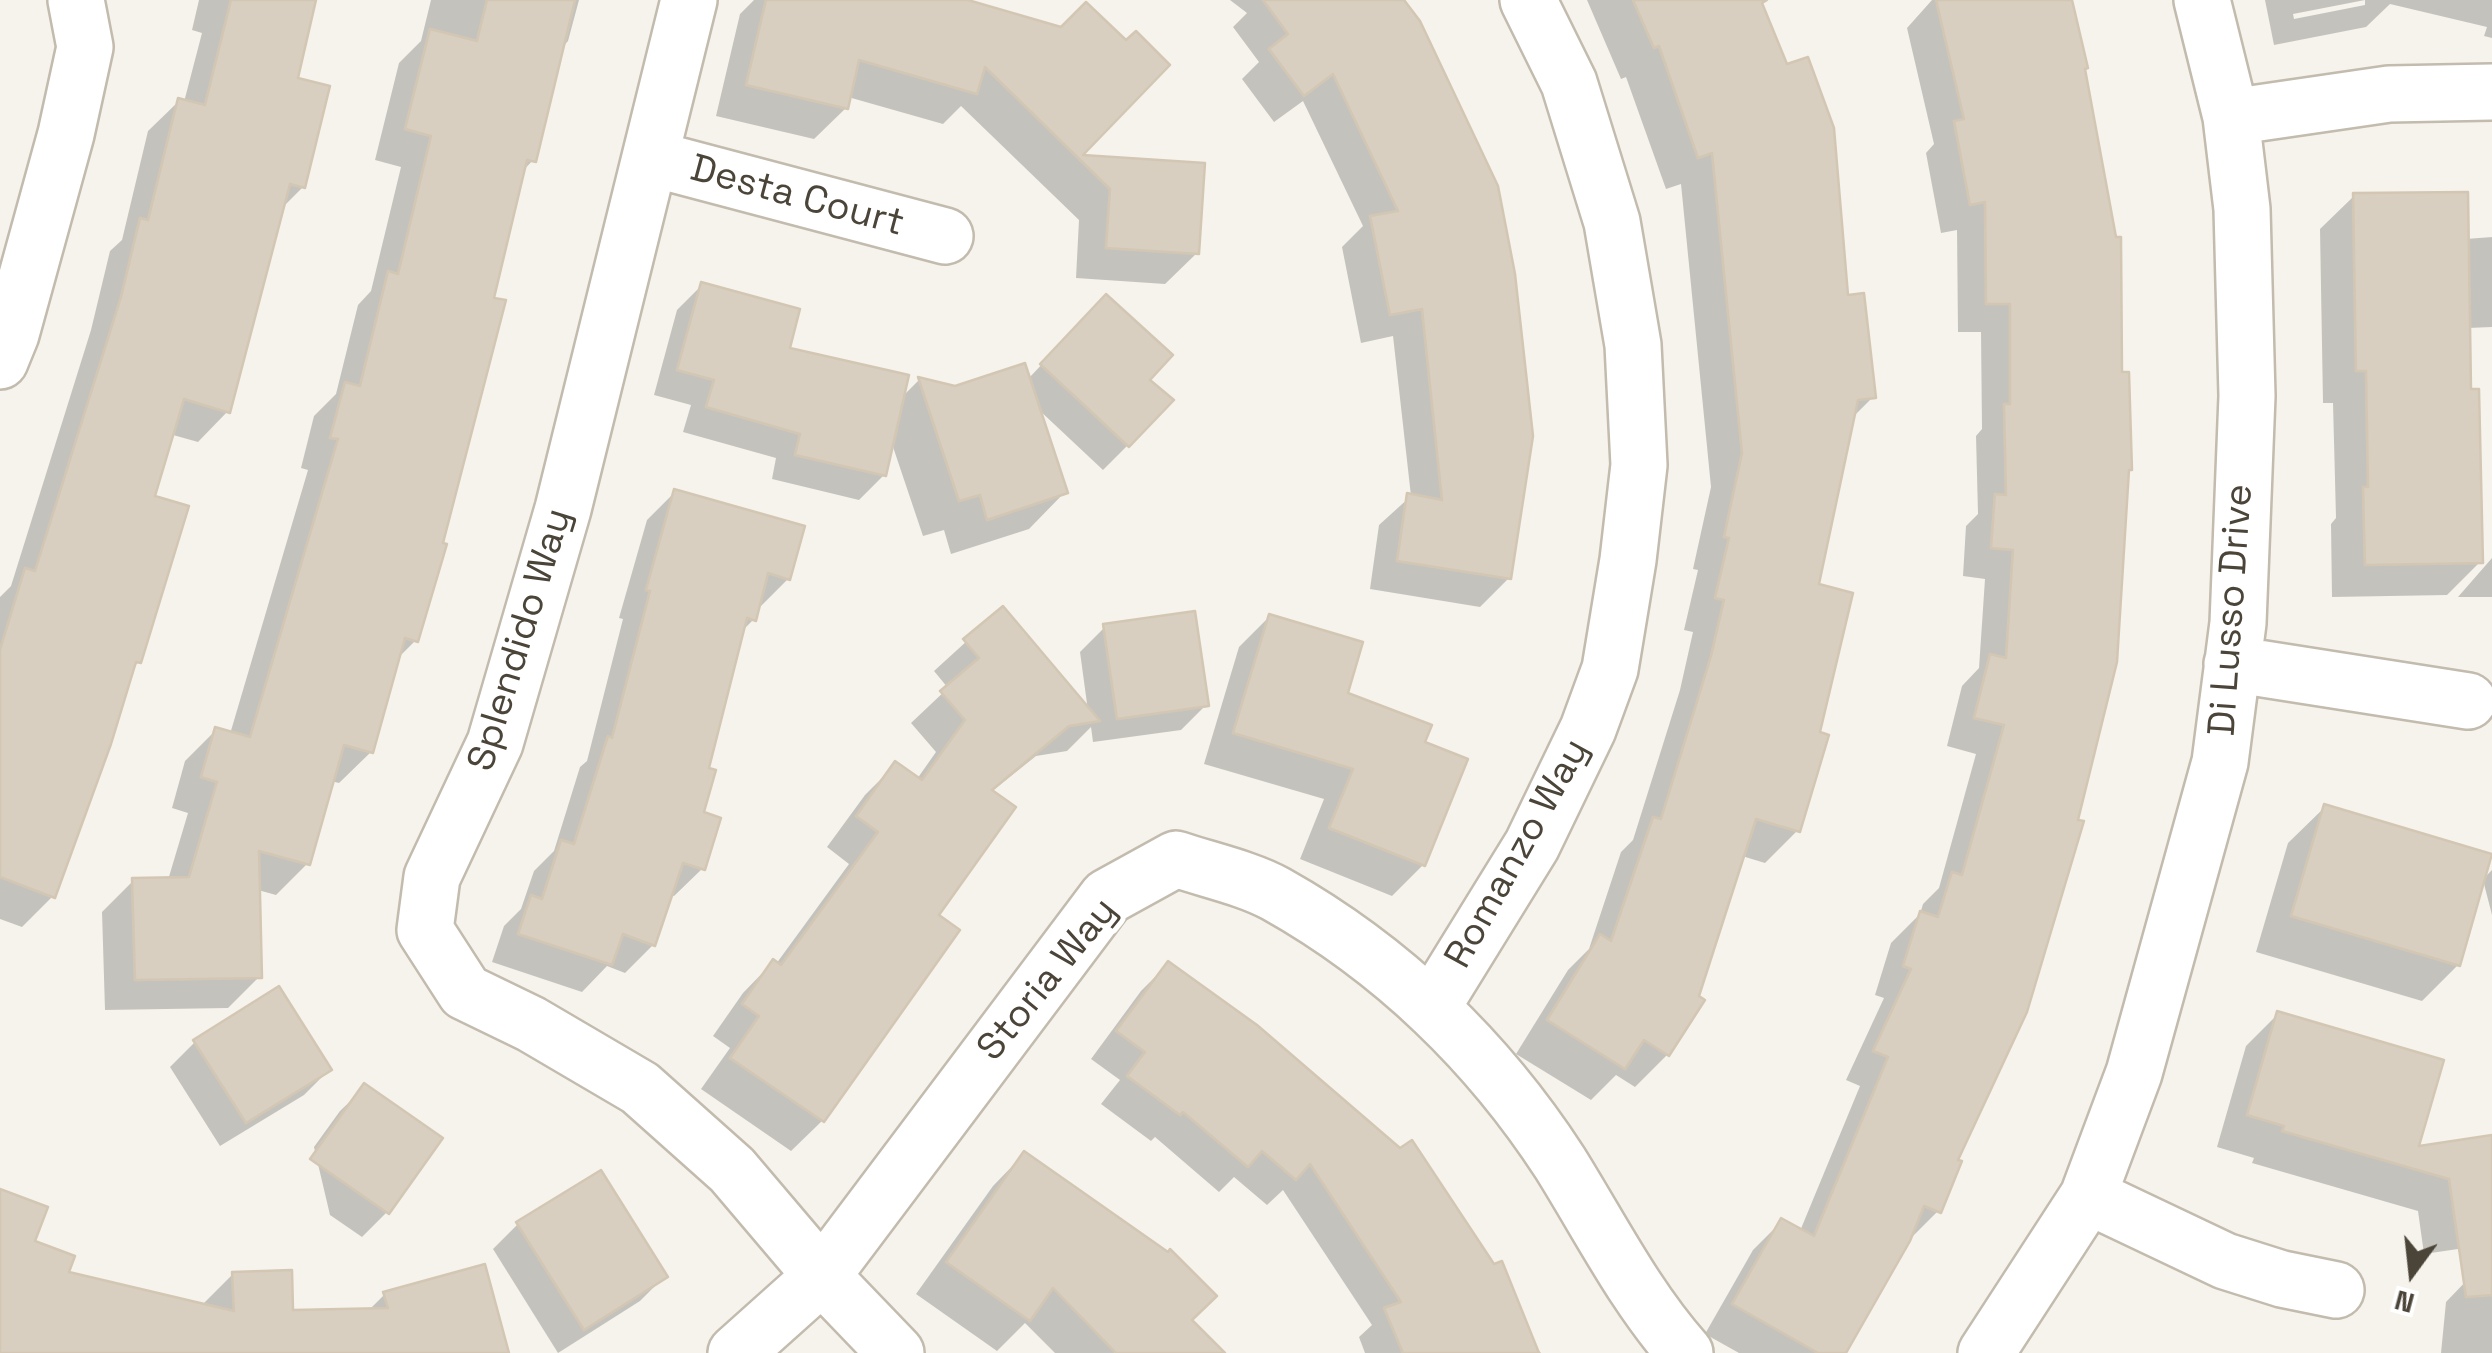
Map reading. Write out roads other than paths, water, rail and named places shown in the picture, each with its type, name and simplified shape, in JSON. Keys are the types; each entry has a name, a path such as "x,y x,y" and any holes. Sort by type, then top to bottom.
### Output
{"street":[{"path":"0,361 11,334 66,134 85,47 76,0"},
{"name":"Splendido Way","path":"689,0 563,509 495,743 432,877 426,930 465,992 531,1024 640,1088 732,1170 822,1276 896,1353"},
{"name":"Romanzo Way","path":"1432,1008 1532,845 1588,730 1610,668 1628,560 1638,464 1632,345 1612,222 1568,83 1528,0"},
{"name":"Di Lusso Drive","path":"1986,1353 2088,1196 2134,1073 2220,762 2238,622 2247,396 2242,209 2231,116 2202,0"},
{"path":"2231,116 2390,94 2492,92"},
{"name":"Desta Court","path":"650,158 944,236"},
{"path":"2232,664 2468,701"},
{"name":"Storia Way","path":"736,1353 822,1276 1107,896 1176,859 1274,893 1381,964 1432,1008 1484,1061 1524,1111 1603,1236 1686,1353"},
{"path":"2088,1196 2224,1261 2336,1290"}]}
